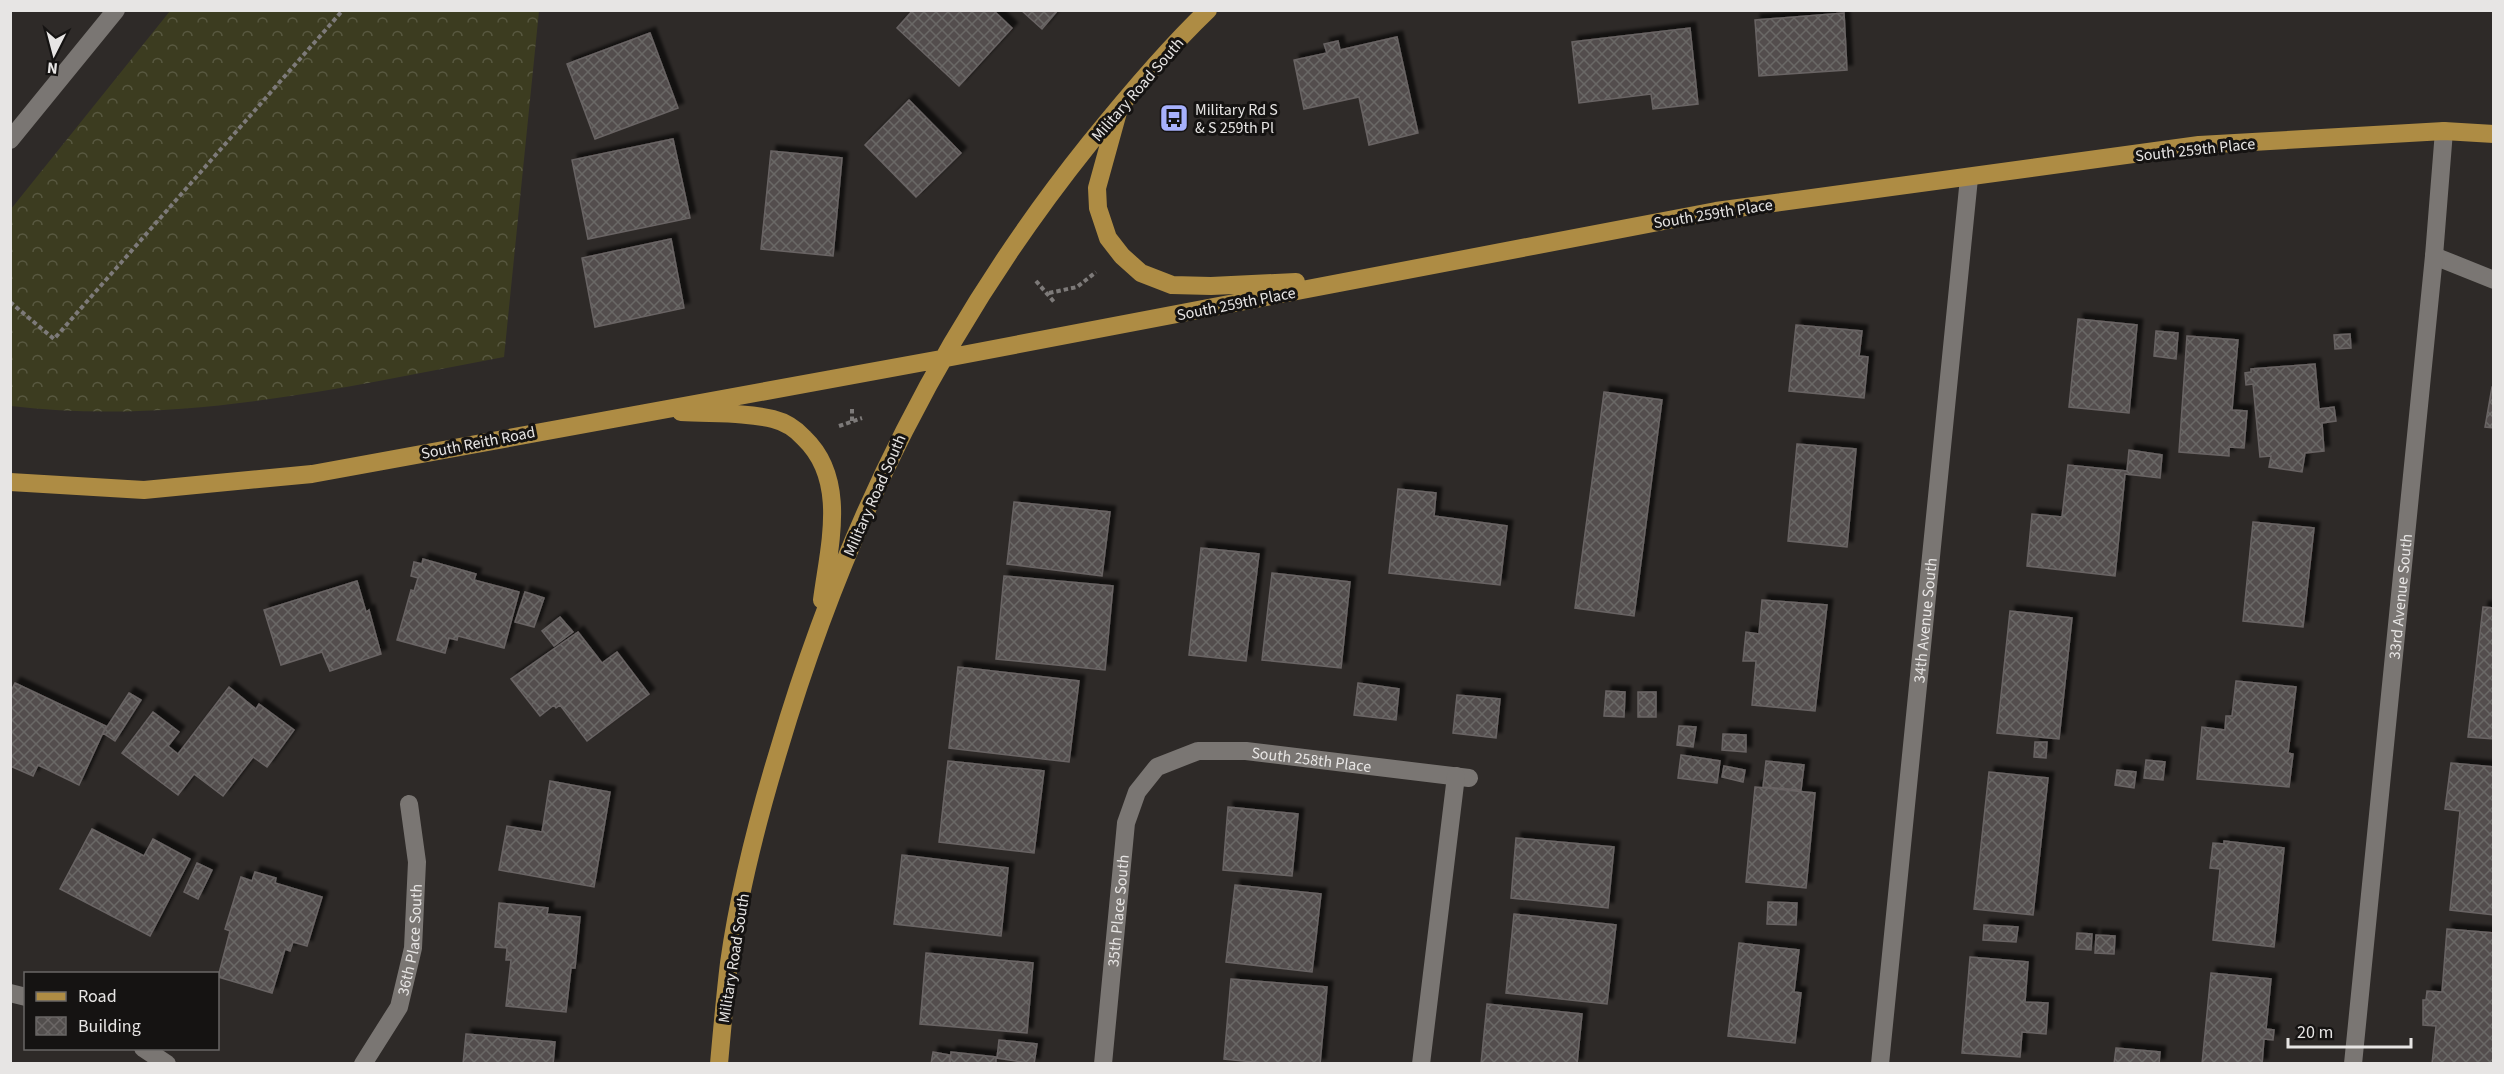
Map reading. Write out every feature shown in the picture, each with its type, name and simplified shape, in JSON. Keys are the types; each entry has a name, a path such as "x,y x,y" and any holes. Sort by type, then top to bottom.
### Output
{"main road":[{"name":"Military Road South","path":"719,1064 729,961 766,791 819,626 856,532 898,441 941,359 996,271 1056,186 1120,105 1208,10"},
{"path":"1120,105 1097,188 1098,208 1108,237 1122,256 1141,273 1172,285 1211,286 1364,278"},
{"name":"South 259th Place","path":"941,359 1716,211 2199,145 2444,131 2493,134"},
{"name":"South Reith Road","path":"10,483 144,490 312,474 941,359"},
{"path":"650,411 754,416 775,420 796,429 817,451 826,467 831,487 832,527 819,626"}],"street":[{"path":"10,140 116,10"},
{"name":"33rd Avenue South","path":"2353,1064 2434,256 2444,131"},
{"name":"34th Avenue South","path":"1880,1064 1969,178"},
{"path":"2434,256 2493,280"},
{"name":"South 258th Place","path":"1157,767 1198,751 1246,752 1462,777 1421,1064"},
{"name":"35th Place South","path":"1103,1064 1126,823 1137,792 1157,767"},
{"name":"36th Place South","path":"363,1064 399,1007 413,948 417,861 409,804"},
{"path":"146,1050 167,1064"}],"path":[{"path":"10,302 54,339 343,10"},
{"path":"1049,293 1077,287 1104,266"},
{"path":"1036,281 1049,293 1055,303"},
{"path":"852,409 852,422"},
{"path":"839,426 862,418"}],"green space":[{"path":"170,11 539,11 504,357 381,381 259,401 135,411 73,411 11,406 11,209"}],"building":[{"path":"913,10 993,10 1012,28 959,86 897,28"},
{"path":"1021,10 1058,10 1042,29"},
{"path":"1844,13 1847,70 1759,76 1755,20"},
{"path":"1690,28 1698,104 1653,109 1651,94 1579,103 1572,42"},
{"path":"650,33 678,108 595,139 567,64"},
{"path":"1397,37 1418,133 1369,145 1359,97 1304,109 1294,60 1327,53 1324,44 1338,41 1340,50"},
{"path":"909,100 961,153 916,197 865,145"},
{"path":"673,139 690,218 588,239 572,160"},
{"path":"771,151 842,158 833,256 761,249"},
{"path":"671,239 684,308 595,327 582,258"},
{"path":"2078,319 2137,325 2129,413 2069,407"},
{"path":"1796,325 1862,331 1859,356 1868,357 1864,398 1789,391"},
{"path":"2156,331 2178,333 2176,359 2154,356"},
{"path":"2350,334 2351,348 2335,349 2334,335"},
{"path":"2187,336 2238,340 2232,410 2247,411 2244,448 2229,447 2229,456 2179,452"},
{"path":"2315,364 2319,409 2334,407 2336,421 2322,423 2324,451 2305,453 2302,472 2269,467 2271,456 2260,457 2253,384 2246,385 2245,373 2251,372 2251,369"},
{"path":"2492,387 2494,387 2494,428 2485,427"},
{"path":"1604,392 1662,400 1634,616 1575,608"},
{"path":"1797,444 1856,449 1847,547 1788,541"},
{"path":"2129,450 2162,455 2160,478 2125,474 2115,576 2027,566 2032,514 2062,517 2068,465 2127,471"},
{"path":"1398,489 1436,493 1434,516 1507,526 1500,585 1389,573"},
{"path":"1014,502 1110,512 1102,576 1007,564"},
{"path":"2253,522 2314,528 2303,627 2243,621"},
{"path":"1201,548 1259,554 1246,661 1189,655"},
{"path":"423,559 476,574 474,580 519,592 504,648 458,636 457,640 449,638 445,653 397,640 411,590 414,591 418,578 411,576 414,562 422,564"},
{"path":"1272,573 1350,582 1341,668 1262,660"},
{"path":"1004,576 1113,586 1105,670 996,659"},
{"path":"357,581 366,612 369,610 381,654 330,671 322,652 281,665 264,610"},
{"path":"525,592 544,598 534,627 515,622"},
{"path":"1762,600 1827,605 1815,711 1752,705 1756,661 1743,661 1746,632 1759,634"},
{"path":"2483,607 2494,608 2494,739 2468,737"},
{"path":"2010,611 2072,618 2059,739 1997,733"},
{"path":"560,617 573,632 554,646 542,631"},
{"path":"578,632 602,663 617,652 649,694 587,741 560,705 556,708 554,705 540,716 511,679"},
{"path":"958,667 1079,681 1069,762 949,748"},
{"path":"2236,681 2296,687 2288,753 2293,754 2289,787 2197,779 2202,727 2225,730 2226,716 2232,716"},
{"path":"15,683 106,726 79,785 38,765 33,776 10,766 10,693"},
{"path":"1358,683 1399,689 1396,720 1354,715"},
{"path":"229,687 256,709 259,704 294,730 267,767 253,757 223,796 194,774 178,795 122,753 153,712 179,732 168,746 178,754"},
{"path":"1606,691 1625,692 1624,717 1604,716"},
{"path":"1638,692 1656,692 1656,717 1638,717"},
{"path":"129,693 141,700 115,741 103,733"},
{"path":"1457,695 1500,699 1496,738 1453,733"},
{"path":"1679,726 1696,727 1693,747 1677,745"},
{"path":"1723,734 1746,735 1746,752 1722,750"},
{"path":"2035,742 2047,742 2046,758 2034,757"},
{"path":"1681,755 1720,761 1717,783 1678,778"},
{"path":"2146,760 2165,762 2163,780 2144,778"},
{"path":"948,761 1044,771 1034,853 939,842"},
{"path":"1766,761 1804,765 1801,790 1763,787"},
{"path":"2451,763 2494,767 2494,915 2450,910 2460,811 2445,809"},
{"path":"1724,766 1745,770 1743,782 1722,777"},
{"path":"2117,770 2136,772 2134,788 2115,785"},
{"path":"1989,772 2048,778 2033,915 1974,909"},
{"path":"550,781 610,792 594,887 499,870 507,826 542,832"},
{"path":"1755,787 1815,793 1806,888 1746,882"},
{"path":"1228,807 1298,814 1292,876 1223,870"},
{"path":"92,829 144,856 153,839 190,859 150,936 60,889"},
{"path":"1516,838 1614,847 1608,908 1511,898"},
{"path":"2224,841 2284,848 2274,947 2213,940 2220,869 2210,868 2213,843 2224,844"},
{"path":"902,855 1008,868 1001,936 894,924"},
{"path":"197,863 212,870 198,899 184,892"},
{"path":"255,872 276,878 275,883 322,897 307,946 293,942 290,951 285,949 272,993 219,977 230,931 225,929 241,877 252,881"},
{"path":"1235,885 1321,894 1312,972 1226,962"},
{"path":"1768,902 1797,903 1796,925 1767,924"},
{"path":"499,903 548,908 547,914 580,917 575,968 571,968 566,1012 506,1006 511,960 506,960 507,948 495,947"},
{"path":"1514,914 1616,925 1607,1004 1506,993"},
{"path":"1984,925 2018,927 2016,942 1983,940"},
{"path":"2447,929 2494,933 2494,1064 2432,1064 2436,1026 2423,1025 2423,1000 2426,1000 2427,991 2442,992"},
{"path":"2077,933 2092,934 2091,950 2076,949"},
{"path":"2096,935 2115,936 2114,954 2095,953"},
{"path":"1739,943 1799,950 1794,992 1801,993 1795,1043 1728,1036"},
{"path":"926,953 1033,963 1027,1033 920,1024"},
{"path":"1970,957 2028,962 2025,1002 2048,1003 2046,1034 2022,1032 2020,1057 1962,1053"},
{"path":"2211,973 2271,979 2266,1029 2274,1030 2273,1040 2264,1039 2262,1064 2202,1064"},
{"path":"1231,979 1327,987 1320,1064 1273,1064 1224,1059"},
{"path":"1487,1004 1582,1014 1577,1064 1481,1064"},
{"path":"466,1034 555,1042 553,1064 463,1064"},
{"path":"999,1040 1037,1044 1034,1064 997,1058"},
{"path":"2116,1048 2160,1052 2159,1064 2114,1064"},
{"path":"933,1052 950,1055 949,1064 931,1064"},
{"path":"951,1052 996,1057 996,1064 950,1064"}],"place":[{"name":"Military Rd S & S 259th Pl","path":"1174,118"}]}
